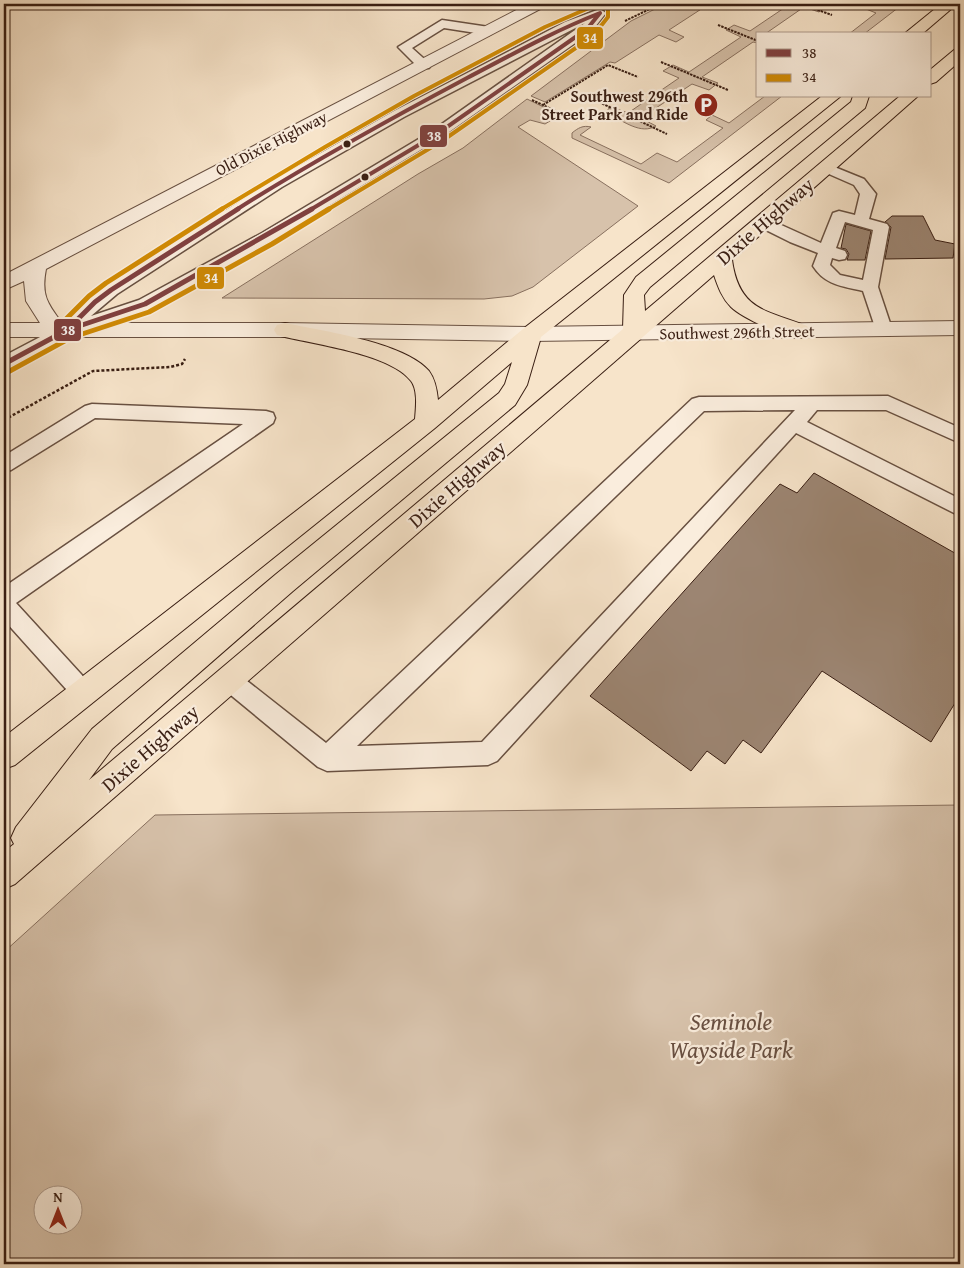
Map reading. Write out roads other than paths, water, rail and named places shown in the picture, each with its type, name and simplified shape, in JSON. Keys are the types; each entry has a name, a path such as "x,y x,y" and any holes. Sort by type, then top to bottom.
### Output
{"highway":[{"path":"914,32 948,5"},
{"path":"932,77 960,53"},
{"path":"4,755 427,422 532,334 830,98"},
{"path":"634,334 634,295 643,282 859,104 860,98"},
{"name":"Dixie Highway","path":"4,873 908,98"},
{"path":"722,258 723,276 733,298 753,313 799,331"},
{"path":"284,330 388,355 412,367 421,377 427,392 427,422"},
{"path":"4,869 102,740 284,583 507,399 516,385 532,334"}],"street":[{"name":"Old Dixie Highway","path":"4,283 539,4"},
{"path":"37,266 32,291 40,307 62,330"},
{"name":"Southwest 296th Street","path":"4,330 284,330 634,334 960,328"}],"lane":[{"path":"4,364 62,330 95,302 132,276 277,184 450,86 569,25 600,13 616,4"},
{"path":"62,330 145,304 284,226 437,134 492,97 587,29 600,13"},
{"path":"424,65 404,47 442,24 489,31"},
{"path":"827,168 858,182 868,194 861,221"},
{"path":"870,287 834,279 821,266 833,253 839,234 839,216 881,227 874,243 870,262 870,287 883,329"},
{"path":"762,222 833,253"},
{"path":"229,680 327,758 488,753 813,403"},
{"path":"327,758 699,404 888,403 960,436"},
{"path":"4,465 92,411 266,418 7,612 84,692"},
{"path":"794,424 960,508"}],"place":[{"name":"Southwest 296th Street Park and Ride","path":"706,105"}],"park label":[{"name":"Seminole Wayside Park","path":"731,1036"}]}
